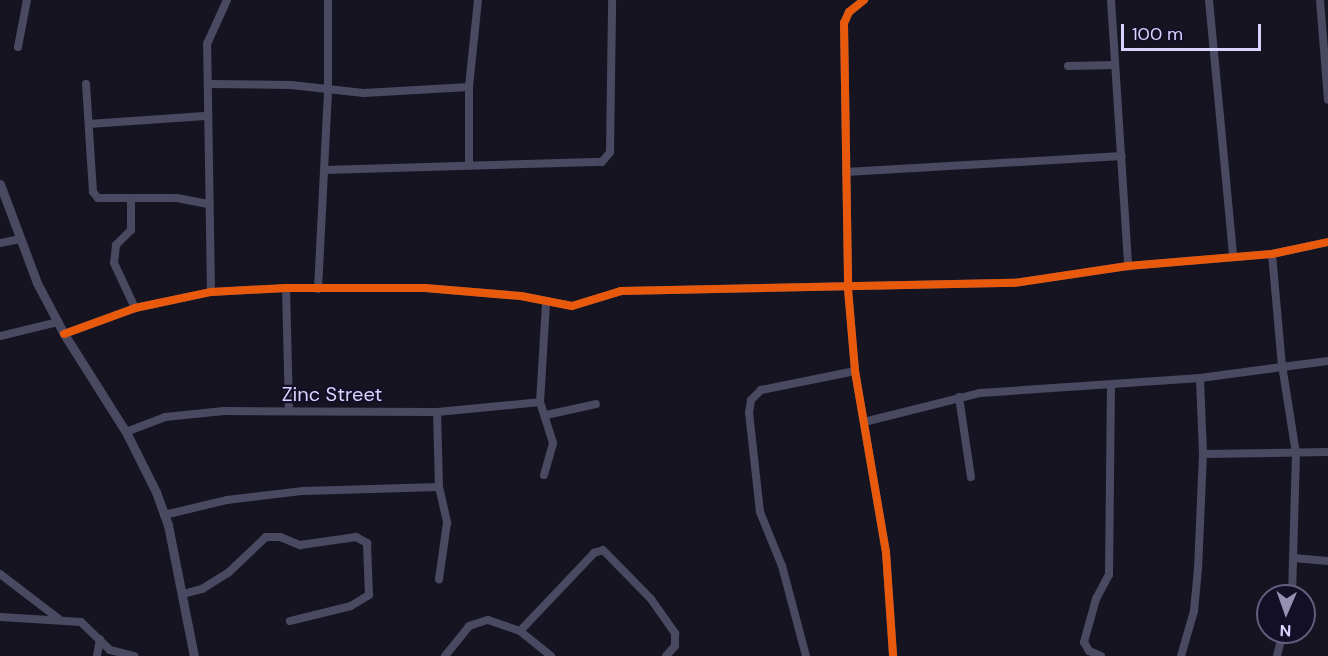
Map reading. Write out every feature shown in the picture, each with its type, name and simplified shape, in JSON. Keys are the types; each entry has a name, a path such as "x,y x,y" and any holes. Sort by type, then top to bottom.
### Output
{"street":[{"path":"18,47 27,0"},
{"path":"211,292 205,116 209,84 207,44 227,0"},
{"path":"318,289 328,92 328,0"},
{"path":"469,165 469,87 478,0"},
{"path":"325,170 602,162 608,156 612,0"},
{"path":"864,0 849,12 844,22 848,289 855,371 886,552 893,656"},
{"path":"1111,0 1128,266"},
{"path":"1209,0 1233,254"},
{"path":"1320,0 1325,30 1328,100"},
{"path":"1068,66 1115,65"},
{"path":"86,84 93,192 104,200 177,198 209,204"},
{"path":"209,84 291,85 328,92 392,92 469,87"},
{"path":"88,124 205,116"},
{"path":"846,172 1122,156"},
{"path":"0,184 37,283 64,334 126,432 164,515 183,594 194,656"},
{"path":"131,201 131,230 116,245 114,263 135,308"},
{"path":"0,243 21,239"},
{"path":"64,334 135,308 211,292 286,288 425,288 521,296 546,303 572,306 633,290 737,286 848,289 1014,284 1128,266 1233,254 1272,254 1328,242"},
{"path":"1272,254 1282,365 1296,453 1293,584"},
{"path":"286,288 289,410"},
{"path":"544,475 553,443 540,402 546,303"},
{"path":"0,336 57,322"},
{"path":"864,422 959,397 1200,378 1282,365 1328,361"},
{"path":"806,656 782,566 760,512 749,413 751,400 761,390 855,371"},
{"path":"1181,656 1190,630 1197,588 1203,454 1200,378"},
{"path":"1101,656 1089,651 1084,642 1096,599 1109,575 1111,386"},
{"path":"959,397 971,477"},
{"name":"Zinc Street","path":"126,432 165,417 289,410 437,412 540,402"},
{"path":"546,415 596,405"},
{"path":"437,412 439,487 447,523 439,579"},
{"path":"1203,454 1328,452"},
{"path":"164,515 227,500 303,491 439,487"},
{"path":"183,594 202,589 228,573 266,537 280,537 300,545 356,537 367,543 369,595 351,606 290,621"},
{"path":"520,631 594,553 603,550 651,599 675,633 675,646 666,656"},
{"path":"1294,558 1328,561"},
{"path":"0,574 60,620"},
{"path":"0,616 81,622 110,650 134,656"},
{"path":"445,656 461,634 476,622 488,620 520,631 551,656"},
{"path":"97,656 100,639"}],"cycle path":[{"path":"864,0 849,12 844,23 848,289 855,371 886,552 893,656"},
{"path":"64,334 135,308 211,292 286,288 425,288 521,296 572,306 621,291 1014,283 1128,266 1272,254 1328,242"}]}
